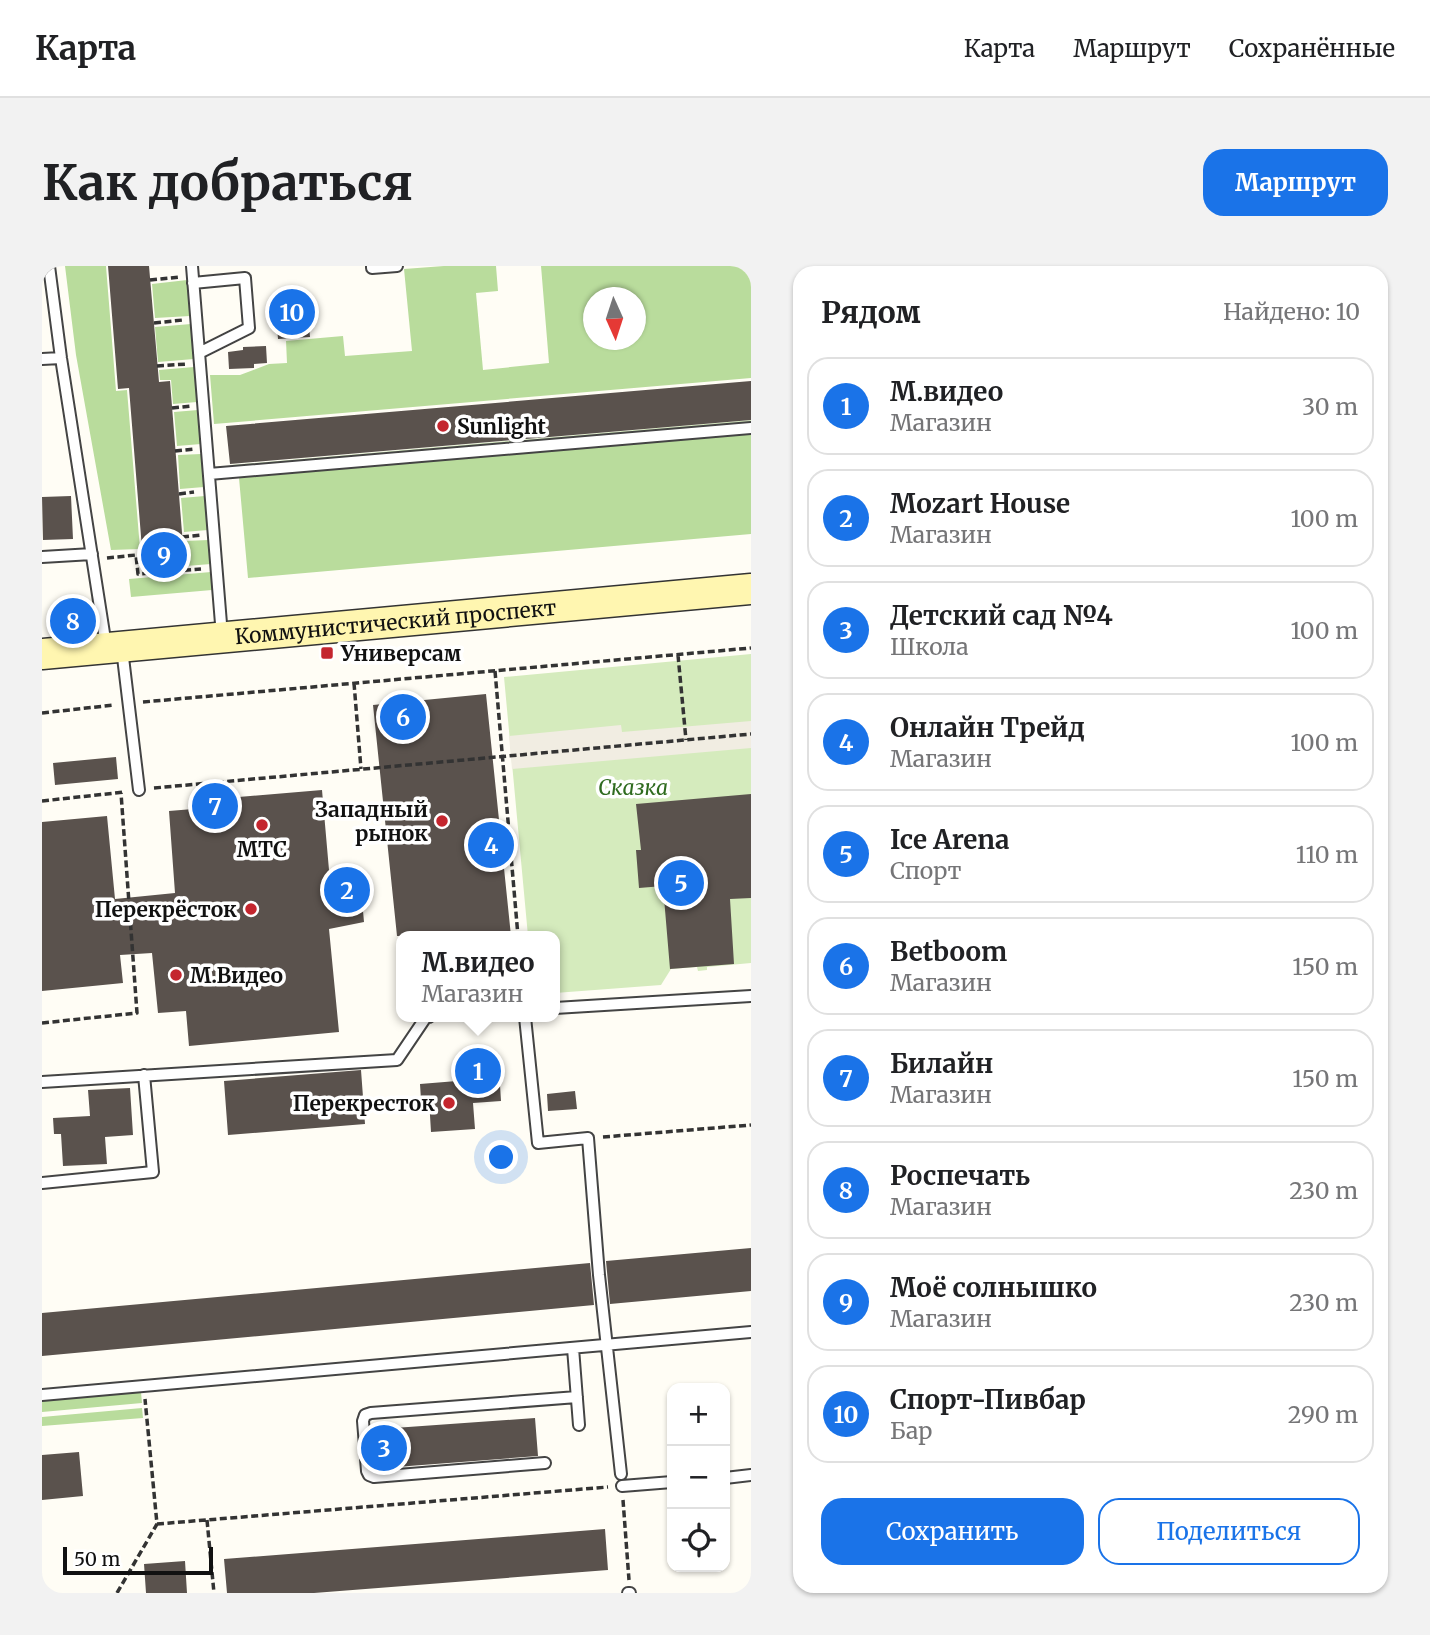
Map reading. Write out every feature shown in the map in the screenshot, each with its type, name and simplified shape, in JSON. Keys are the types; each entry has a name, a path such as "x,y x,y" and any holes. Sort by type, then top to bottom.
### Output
{"main road":[{"name":"Коммунистический проспект","path":"42,654 751,589"}],"lane":[{"path":"49,266 93,556 128,703 139,790"},
{"path":"372,266 397,266"},
{"path":"199,358 249,328 245,278 193,275 199,358 222,637"},
{"path":"42,359 61,358"},
{"path":"209,474 751,428"},
{"path":"42,557 93,556"},
{"path":"560,1009 751,996"},
{"path":"42,1082 397,1060 423,1022"},
{"path":"526,1022 538,1143 588,1138 599,1275 622,1480 667,1482"},
{"path":"42,1183 153,1172 145,1075"},
{"path":"42,1395 751,1332"},
{"path":"573,1348 579,1425"},
{"path":"545,1463 374,1477 367,1471 363,1421 365,1415 371,1413 577,1397"},
{"path":"730,1477 751,1475"}],"path":[{"path":"150,280 193,275"},
{"path":"154,323 196,319"},
{"path":"157,366 199,358"},
{"path":"93,556 136,555 138,575 217,568"},
{"path":"42,713 354,682 751,648"},
{"path":"678,654 686,740"},
{"path":"495,671 518,931"},
{"path":"354,682 361,769"},
{"path":"42,801 751,734"},
{"path":"42,1023 137,1013 121,793"},
{"path":"588,1138 751,1125"},
{"path":"117,1593 157,1524 144,1386"},
{"path":"157,1524 622,1480 629,1593"},
{"path":"207,1520 214,1593"}],"green space":[{"path":"65,266 106,266 116,391 127,390 140,549 111,550 76,355"},
{"path":"496,266 498,291 476,293 483,370 549,363 541,266 751,266 751,378 214,424 210,375 240,375 269,364 287,363 286,341 343,336 345,356 412,351 404,269"},
{"path":"187,280 190,316 155,318 152,284"},
{"path":"191,324 194,359 158,362 155,327"},
{"path":"194,367 197,402 173,404 171,380 160,380 159,370"},
{"path":"198,410 201,444 177,446 174,412"},
{"path":"751,420 751,426 230,470 230,465"},
{"path":"751,433 751,534 248,578 239,478"},
{"path":"201,454 204,487 180,489 178,455"},
{"path":"205,496 208,530 184,532 181,498"},
{"path":"209,540 211,564 186,566 184,541"},
{"path":"211,572 212,590 131,597 129,579"},
{"name":"Сказка","path":"751,654 751,963 707,967 707,970 698,971 697,967 671,969 661,985 560,993 560,931 528,931 504,677"},
{"path":"141,1392 142,1403 42,1412 42,1400"},
{"path":"142,1408 143,1418 42,1426 42,1417"}],"shaded area":[{"path":"751,721 751,748 512,769 509,736 621,725 622,732"}],"building":[{"path":"108,266 149,266 159,382 170,381 184,558 143,561 129,388 118,389"},
{"path":"307,301 310,337 278,339 275,304"},
{"path":"266,346 267,363 254,364 254,368 229,369 228,352 243,350 243,347"},
{"path":"751,381 751,420 230,464 226,426"},
{"path":"71,496 73,539 43,540 42,497"},
{"name":"Западный рынок","path":"486,694 510,931 396,931 373,705"},
{"path":"116,757 118,779 55,785 53,763"},
{"name":"Перекрёсток","path":"322,790 329,870 359,867 364,922 329,929 339,1032 189,1046 186,1011 158,1013 152,953 120,955 123,983 42,991 42,822 107,816 115,899 175,893 169,811 205,808 204,800"},
{"path":"751,794 751,898 730,899 734,964 670,969 663,886 639,888 636,850 641,850 636,804"},
{"path":"498,1053 501,1101 473,1103 475,1129 431,1132 429,1099 421,1100 420,1084 457,1081 456,1056"},
{"path":"361,1070 365,1124 228,1135 224,1081"},
{"path":"130,1088 133,1135 105,1137 107,1164 63,1166 61,1134 54,1134 53,1118 90,1116 88,1090"},
{"path":"575,1091 577,1109 548,1111 547,1094"},
{"path":"751,1248 751,1291 610,1304 606,1261"},
{"path":"590,1263 594,1305 42,1356 42,1313"},
{"path":"535,1418 538,1456 383,1468 380,1429"},
{"path":"79,1452 83,1496 42,1500 42,1455"},
{"path":"605,1529 608,1570 314,1593 227,1593 224,1559"},
{"path":"185,1561 187,1593 146,1593 144,1564"}],"place":[{"name":"Спорт-Пивбар","path":"292,312"},
{"name":"Sunlight","path":"443,426"},
{"name":"Моё солнышко","path":"164,555"},
{"name":"Роспечать","path":"73,621"},
{"name":"Универсам","path":"327,653"},
{"name":"Betboom","path":"403,717"},
{"name":"Билайн","path":"215,806"},
{"name":"Западный рынок","path":"442,821"},
{"name":"МТС","path":"262,825"},
{"name":"Онлайн Трейд","path":"491,845"},
{"name":"Ice Arena","path":"681,883"},
{"name":"Mozart House","path":"347,890"},
{"name":"Перекрёсток","path":"251,909"},
{"name":"М.Видео","path":"176,975"},
{"name":"М.видео","path":"478,1071"},
{"name":"Перекресток","path":"449,1103"},
{"name":"Детский сад №4","path":"384,1448"}]}
